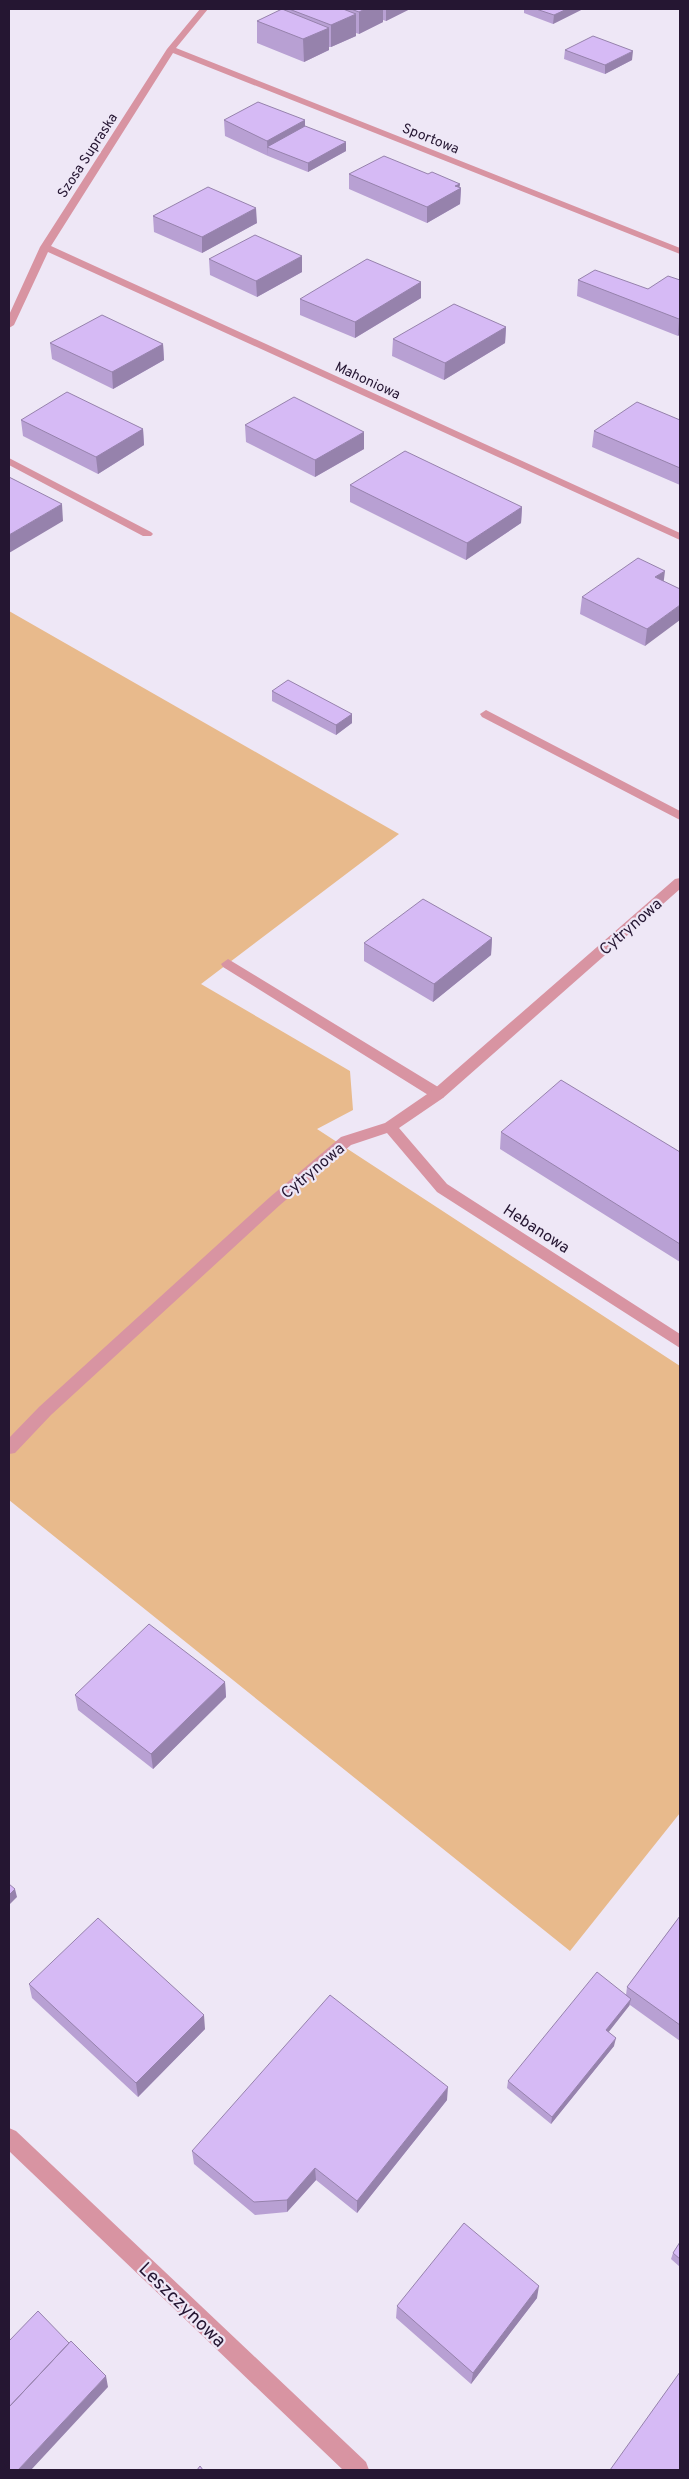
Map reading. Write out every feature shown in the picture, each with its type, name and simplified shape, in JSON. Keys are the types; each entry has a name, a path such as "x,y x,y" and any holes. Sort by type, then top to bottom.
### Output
{"street":[{"name":"Szosa Supraska","path":"9,325 44,247 171,50 204,9"},
{"name":"Sportowa","path":"171,50 680,251"},
{"name":"Mahoniowa","path":"44,247 680,537"},
{"path":"9,461 147,534"},
{"path":"486,714 680,816"},
{"name":"Cytrynowa","path":"9,1448 45,1411 268,1208 346,1141 390,1127 438,1094 680,882"},
{"path":"228,964 438,1094"},
{"name":"Hebanowa","path":"390,1127 442,1188 680,1342"},
{"name":"Leszczynowa","path":"9,2138 358,2470"}],"shaded area":[{"path":"9,611 399,834 201,984 350,1071 353,1110 317,1129 680,1366 680,1813 570,1951 9,1500"}],"building":[{"path":"282,9 329,28 303,39 257,21"},
{"path":"289,9 343,9 356,14 331,25"},
{"path":"351,9 365,9 359,12"},
{"path":"536,9 567,9 554,15"},
{"path":"593,36 633,51 605,65 565,50"},
{"path":"258,102 305,120 267,141 224,120"},
{"path":"305,126 346,142 308,163 267,147"},
{"path":"384,156 428,174 432,172 460,184 455,186 461,188 427,207 349,174"},
{"path":"208,187 256,208 202,237 153,216"},
{"path":"255,235 302,256 256,281 209,259"},
{"path":"367,259 421,282 355,322 300,299"},
{"path":"595,270 648,289 668,276 680,280 680,319 578,280"},
{"path":"454,304 506,327 445,363 393,339"},
{"path":"102,315 163,344 112,372 50,343"},
{"path":"67,392 143,429 96,457 21,420"},
{"path":"294,397 364,432 315,460 245,425"},
{"path":"637,402 680,420 680,468 594,431"},
{"path":"405,451 522,507 467,543 350,485"},
{"path":"9,477 62,504 9,535"},
{"path":"638,558 665,571 655,577 680,589 680,605 647,629 582,597"},
{"path":"288,680 352,714 336,725 272,691"},
{"path":"423,899 492,938 434,984 364,943"},
{"path":"561,1080 680,1152 680,1244 501,1132"},
{"path":"149,1624 225,1682 151,1754 75,1695"},
{"path":"9,1884 15,1889 9,1895"},
{"path":"680,1916 680,2025 627,1987"},
{"path":"98,1918 204,2015 136,2083 29,1984"},
{"path":"597,1972 631,1999 606,2030 616,2038 552,2117 508,2081"},
{"path":"330,1995 448,2087 357,2201 315,2168 287,2200 254,2202 192,2151"},
{"path":"464,2223 539,2286 473,2373 397,2306"},
{"path":"680,2242 680,2259 673,2253"},
{"path":"38,2311 69,2343 9,2407 9,2341"},
{"path":"71,2341 106,2376 18,2470 9,2470 9,2407"},
{"path":"680,2372 680,2470 610,2470"}]}
